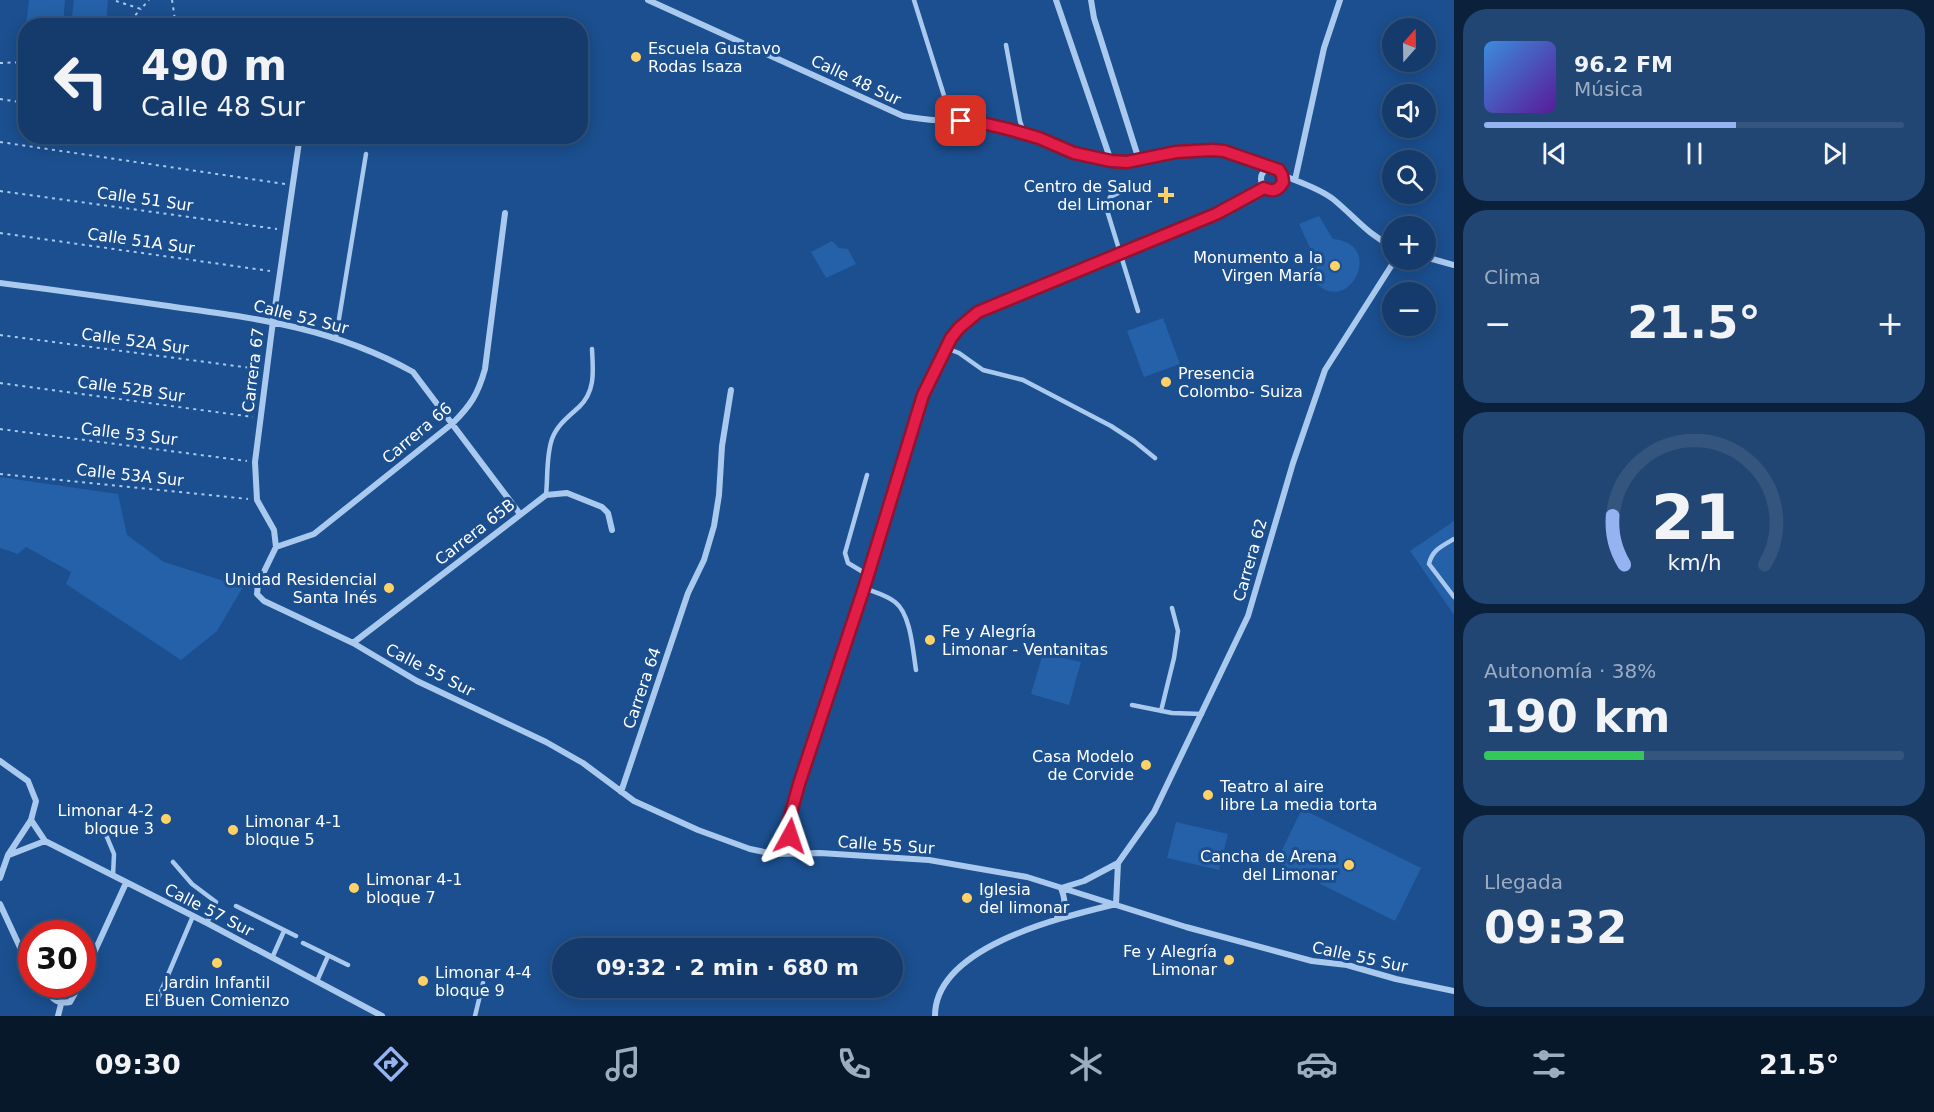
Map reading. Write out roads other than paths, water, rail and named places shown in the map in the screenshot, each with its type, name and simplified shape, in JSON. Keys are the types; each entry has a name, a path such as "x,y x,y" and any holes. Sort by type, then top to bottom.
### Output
{"street":[{"name":"Calle 48 Sur","path":"648,0 739,43 824,79 891,112 920,120 982,123 1024,133 1074,153 1111,161 1139,160 1176,152 1212,150 1224,151 1273,168"},
{"path":"1056,0 1111,161"},
{"path":"1091,0 1094,18 1139,160"},
{"path":"1295,180 1324,48 1340,0"},
{"name":"Carrera 67","path":"276,547 274,530 257,500 255,462 279,273 299,144"},
{"path":"1273,168 1279,170 1282,175 1283,182 1279,189 1271,191 1264,188 1261,183 1263,172 1273,168"},
{"path":"1282,175 1328,195 1365,230 1382,242"},
{"path":"796,853 788,830 789,820 813,741 864,588 923,395 946,348 959,328 978,312 1216,214 1264,188"},
{"name":"Carrera 66","path":"276,547 314,534 453,423 468,408 479,390 485,369 506,213"},
{"path":"1436,259 1454,265"},
{"name":"Carrera 62","path":"1061,888 1084,881 1118,863 1154,812 1248,616 1293,463 1326,370 1389,270"},
{"name":"Calle 52 Sur","path":"0,283 273,321 336,337 392,360 413,372 520,514"},
{"name":"Carrera 64","path":"621,792 688,592 704,560 714,526 719,495 722,446 732,390"},
{"path":"546,495 567,493 602,507 608,513 612,530"},
{"name":"Carrera 65B","path":"353,643 546,495"},
{"name":"Calle 55 Sur","path":"276,547 258,584 257,594 264,601 353,643 417,681 564,752 583,763 634,801 665,817 750,849 774,854 796,853 929,860 1027,877 1186,927 1312,961 1347,965 1396,979 1454,991"},
{"path":"0,761 28,781 36,801 31,820 8,855 0,878"},
{"name":"Calle 57 Sur","path":"31,820 45,841 207,923 382,1016"},
{"path":"8,855 45,841"},
{"path":"935,1016 937,999 950,976 978,952 1057,918 1116,904 1118,863"},
{"path":"96,948 126,883"},
{"path":"1057,918 1064,909 1065,901 1061,888"},
{"path":"0,904 18,943"},
{"path":"52,998 62,1004 70,1002 72,998"},
{"path":"58,1016 62,1004"}],"lane":[{"path":"914,0 952,121"},
{"path":"1006,45 1024,133"},
{"path":"336,337 366,154"},
{"path":"1127,189 1110,197 1107,207 1138,311"},
{"path":"946,348 959,353 983,370 1023,380 1111,426 1155,458"},
{"path":"546,495 552,439 562,423 588,395 592,384 592,349"},
{"path":"867,475 845,553 848,563 868,575"},
{"path":"1454,539 1437,549 1431,556 1429,564 1454,597"},
{"path":"864,588 886,596 898,604 905,616 912,641 916,670"},
{"path":"1161,711 1178,631 1172,608"},
{"path":"1131,705 1161,711 1202,714"},
{"path":"104,830 114,854 113,876"},
{"path":"173,862 192,884 216,902 207,923"},
{"path":"236,906 296,936"},
{"path":"156,1003 193,916"},
{"path":"272,958 284,931"},
{"path":"303,943 348,964"},
{"path":"317,981 328,956"},
{"path":"476,1016 483,983"}],"place":[{"name":"Escuela Gustavo Rodas Isaza","path":"636,57"},
{"name":"Centro de Salud del Limonar","path":"1166,195"},
{"name":"Monumento a la Virgen María","path":"1335,266"},
{"name":"Presencia Colombo- Suiza","path":"1166,382"},
{"name":"Unidad Residencial Santa Inés","path":"389,588"},
{"name":"Fe y Alegría Limonar - Ventanitas","path":"930,640"},
{"name":"Casa Modelo de Corvide","path":"1146,765"},
{"name":"Teatro al aire libre La media torta","path":"1208,795"},
{"name":"Limonar 4-2 bloque 3","path":"166,819"},
{"name":"Limonar 4-1 bloque 5","path":"233,830"},
{"name":"Cancha de Arena del Limonar","path":"1349,865"},
{"name":"Limonar 4-1 bloque 7","path":"354,888"},
{"name":"Iglesia del limonar","path":"967,898"},
{"name":"Fe y Alegría Limonar","path":"1229,960"},
{"name":"Jardin Infantil El Buen Comienzo","path":"217,963"},
{"name":"Limonar 4-4 bloque 9","path":"423,981"}]}
